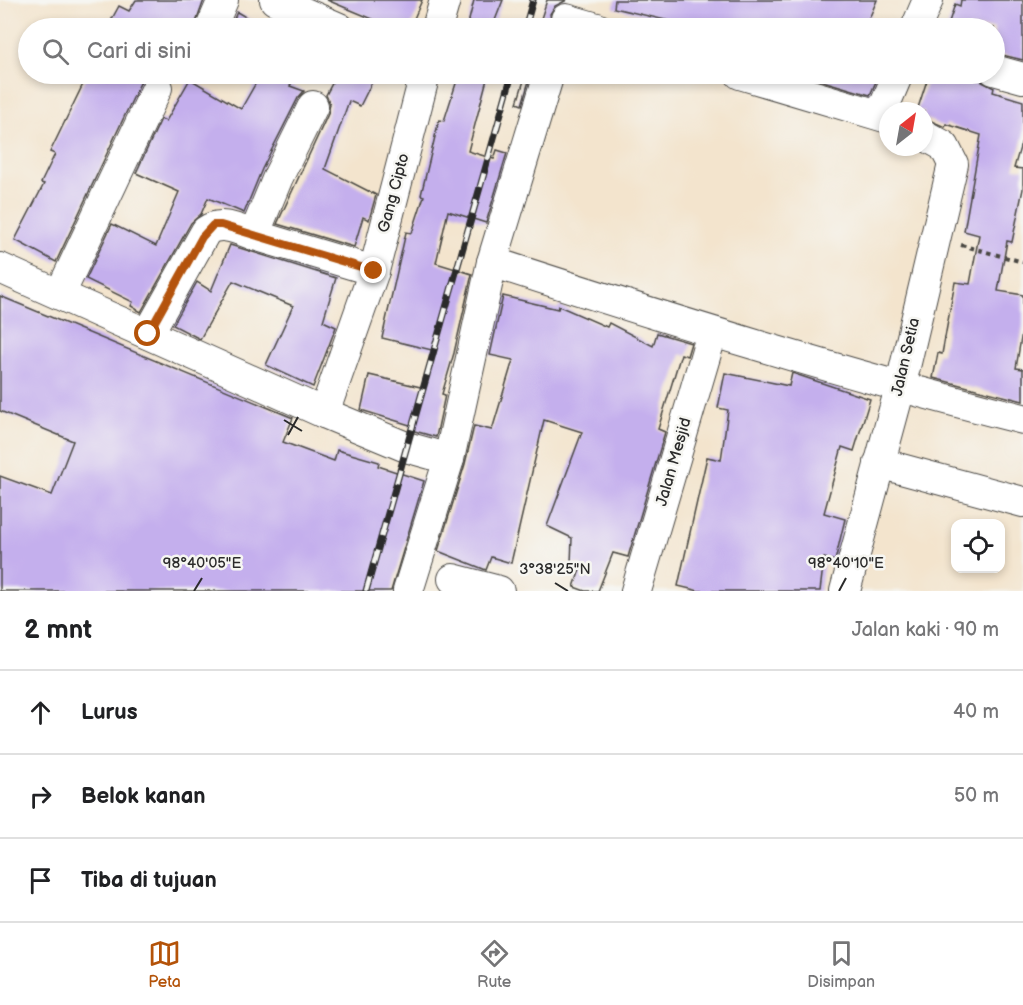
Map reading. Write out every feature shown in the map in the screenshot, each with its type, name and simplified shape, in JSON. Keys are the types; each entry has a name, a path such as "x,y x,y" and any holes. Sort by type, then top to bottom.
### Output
{"street":[{"path":"215,18 223,0"},
{"path":"275,0 316,18"},
{"path":"440,18 445,0"},
{"path":"920,18 928,0"},
{"path":"1005,73 1023,78"},
{"name":"Gang Cipto","path":"324,413 374,271 422,84"},
{"path":"408,591 449,459 492,262 546,84"},
{"path":"775,84 879,114"},
{"path":"889,102 895,84"},
{"path":"60,294 157,88"},
{"path":"254,235 278,177 313,106"},
{"name":"Jalan Setia","path":"845,591 900,388 953,164 944,146 933,140"},
{"path":"148,334 206,231 213,225 221,225 374,271"},
{"path":"492,262 712,333 900,388 1023,419"},
{"path":"0,268 324,413 406,447 449,459"},
{"name":"Jalan Mesjid","path":"636,591 712,333"},
{"path":"879,463 1023,502"},
{"path":"453,579 499,591"}],"path":[{"path":"934,237 1023,262"}],"building":[{"path":"136,0 204,0 198,18 112,18 119,6 129,11"},
{"path":"327,0 422,0 414,18 370,18"},
{"path":"474,0 503,0 496,18 470,18"},
{"path":"547,0 567,0 555,6 550,14 551,18 541,18"},
{"path":"615,0 877,0 869,18 657,18 614,8"},
{"path":"961,0 1023,0 1023,60 1005,56 1005,18 950,18 955,4 960,6"},
{"path":"237,12 247,18 234,18"},
{"path":"83,84 140,84 56,262 15,240 44,184 41,183 55,154 50,152"},
{"path":"187,84 198,84 241,109 255,84 291,84 290,86 304,91 298,98 262,169 244,213 208,198 201,214 191,223 141,312 131,306 133,302 86,279 112,224 156,246 179,192 136,173 161,119 166,121"},
{"path":"332,84 371,84 360,106 349,101 325,169 376,195 369,220 363,217 354,247 277,224 328,114 330,104 326,95"},
{"path":"456,84 486,84 468,151 494,159 497,150 507,153 486,223 448,211 436,263 472,274 442,394 445,395 436,437 411,430 413,426 361,410 369,375 425,388 436,351 382,338 406,232 412,233 424,196 421,195 439,120 444,121"},
{"path":"523,84 528,84 522,105 517,103"},
{"path":"833,84 875,84 870,95"},
{"path":"926,84 986,84 994,88 993,92 1023,101 1023,137 1014,168 1023,169 1023,189 1012,242 1007,241 998,291 1023,295 1023,326 1016,368 1023,369 1023,401 933,378 938,353 942,354 955,282 970,284 979,235 964,231 981,135 946,124 945,127 933,122 933,102 920,102"},
{"path":"230,245 336,278 323,321 336,327 313,387 266,365 293,306 233,281 200,339 173,325 197,282 211,291"},
{"path":"0,296 293,418 283,442 334,461 337,450 379,462 378,466 424,481 391,591 0,591 0,476 52,495 73,441 0,411"},
{"path":"503,296 558,309 559,306 607,327 609,323 653,346 657,333 691,343 687,356 681,354 658,429 665,432 628,557 613,553 598,591 585,591 574,587 582,564 571,563 572,538 547,526 582,432 544,420 511,563 491,557 486,570 438,551 465,464 474,426 492,430 513,360 490,355"},
{"path":"725,373 789,386 792,373 870,399 854,451 842,447 824,513 845,519 835,561 824,558 820,591 699,591 678,586 707,457 721,460 728,410 718,408"}],"railway":[{"path":"528,18 533,0"},
{"path":"366,591 509,84"}],"route":[{"path":"148,334 202,237 213,225 221,225 374,271"}]}
